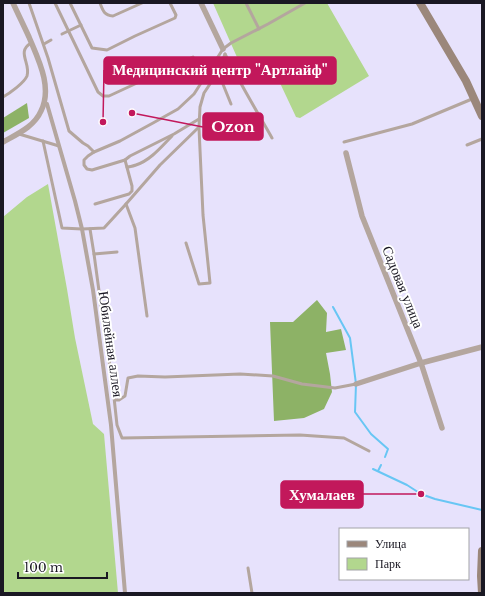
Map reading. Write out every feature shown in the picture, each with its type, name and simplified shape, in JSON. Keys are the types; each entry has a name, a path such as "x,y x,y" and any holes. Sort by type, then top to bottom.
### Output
{"main road":[{"path":"422,4 466,81 482,116"},
{"path":"482,551 482,593"}],"street":[{"path":"3,142 19,134 36,120 46,97 45,84 40,62 13,3"},
{"path":"201,3 224,52"},
{"name":"Юбилейная аллея","path":"47,104 82,229 93,290 111,425 125,593"},
{"name":"Садовая улица","path":"346,153 362,216 421,363 442,428"},
{"path":"356,384 421,363 482,347"}],"lane":[{"path":"29,3 44,44 69,131 94,152"},
{"path":"55,3 98,92 103,96 109,96 193,57 204,81"},
{"path":"70,3 92,48 107,50 175,18 176,15 170,3"},
{"path":"100,3 103,11 108,16 113,16 142,3"},
{"path":"246,3 259,29"},
{"path":"199,119 125,160 92,170 87,169 84,165 84,160 94,152 120,141 178,109 194,94 231,43 304,3"},
{"path":"62,34 81,25"},
{"path":"44,44 51,40"},
{"path":"3,97 26,78 28,68 24,52 27,46 31,43"},
{"path":"186,244 199,284 210,283 203,215 199,119 200,107 204,92 218,72 224,52"},
{"path":"224,52 238,80 272,138"},
{"path":"218,72 231,104"},
{"path":"344,142 412,124 474,99"},
{"path":"44,141 62,228 104,228 160,165 199,127"},
{"path":"19,134 60,146"},
{"path":"127,167 137,165 147,159 174,134"},
{"path":"467,145 482,139"},
{"path":"95,204 129,194 132,191 125,160"},
{"path":"126,204 135,228 147,316"},
{"path":"90,229 104,335 115,400 117,425 122,438 300,435 344,438 369,451"},
{"path":"94,254 117,252"},
{"path":"115,400 119,400 125,396 128,378 138,376 165,377 240,374 273,376 302,384 335,388 356,384"},
{"path":"248,568 252,593"}],"green space":[{"path":"213,3 327,3 369,76 300,118 296,117 271,64 249,69 244,63 240,64"},
{"path":"27,103 29,118 3,133 3,118"},
{"path":"48,184 75,338 93,424 104,434 118,593 3,593 3,217 27,197"},
{"path":"317,300 327,313 326,332 341,329 346,350 326,353 332,392 324,409 304,418 274,421 270,322 293,322"}],"waterway":[{"path":"333,307 350,338 356,384 355,412 371,434 388,449 385,457"},
{"path":"378,471 381,465"},
{"path":"373,469 407,485 421,494 435,499 482,510"}],"place":[{"name":"Ozon","path":"132,113"},
{"name":"Медицинский центр \"Артлайф\"","path":"103,122"},
{"name":"Хумалаев","path":"421,494"}]}
